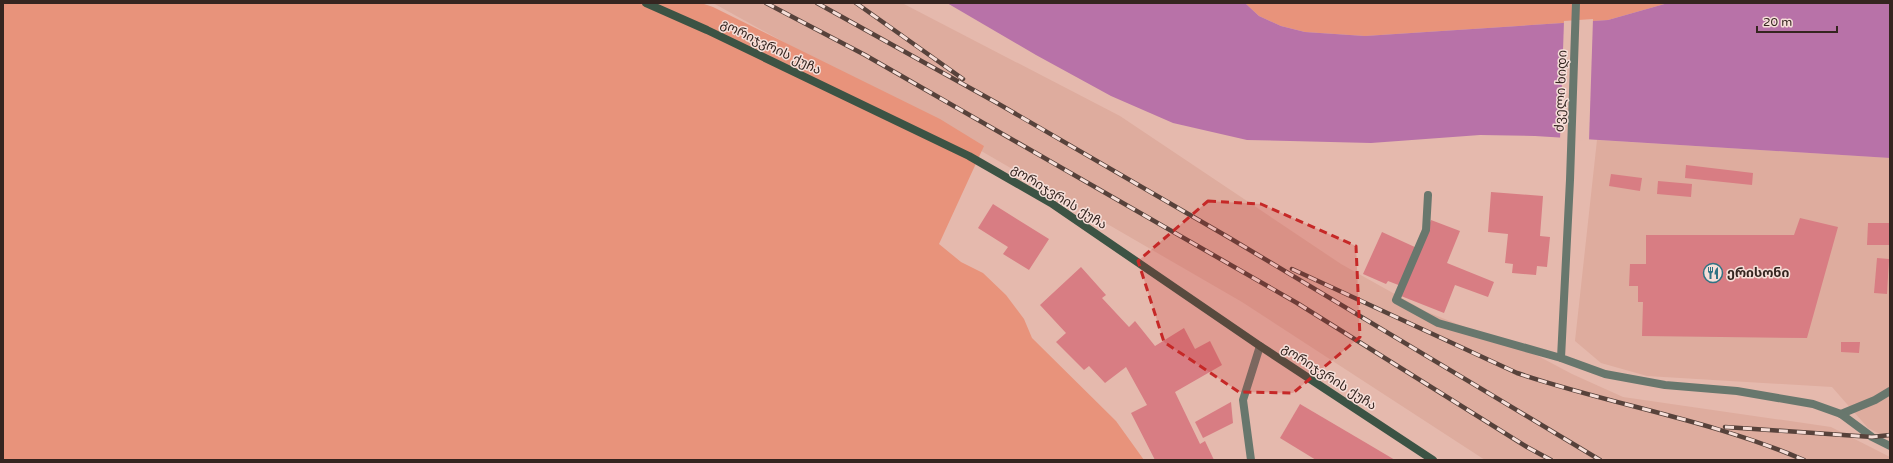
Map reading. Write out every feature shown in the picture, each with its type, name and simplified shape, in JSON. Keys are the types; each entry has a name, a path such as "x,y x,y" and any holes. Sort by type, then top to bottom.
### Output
{"main road":[{"name":"გორიჯვრის ქუჩა","path":"646,3 707,30 969,156 1051,204 1260,346 1433,460"}],"street":[{"name":"ძველი ხიდი","path":"1561,358 1570,180 1576,3"},
{"path":"1428,195 1426,230 1396,300 1438,323 1561,358 1605,374 1665,385 1737,391 1812,404 1841,414 1872,437 1890,446"},
{"path":"1251,460 1243,400 1260,346"},
{"path":"1841,414 1875,400 1890,391"}],"highlighted area":[{"path":"1208,201 1261,204 1356,246 1360,337 1293,393 1239,392 1164,342 1138,261"}],"shaded area":[{"path":"3,3 701,3 713,7 940,119 984,146 939,244 961,262 983,273 1006,295 1024,319 1032,338 1116,421 1144,460 3,460"},
{"path":"713,3 902,3 1120,116 1341,264 1427,312 1538,356 1572,374 1623,397 1831,427 1890,457 1890,460 1485,460 1242,302 983,152"},
{"path":"947,3 1245,3 1259,16 1281,26 1305,32 1365,36 1608,20 1668,3 1890,3 1890,158 1535,136 1480,135 1371,143 1247,140 1173,123 1111,96 1036,55"},
{"path":"1245,3 1668,3 1608,20 1365,36 1305,32 1281,26 1259,16"},
{"path":"1597,140 1890,158 1890,439 1868,428 1832,387 1647,376 1601,363 1575,341"}],"pier":[{"path":"1593,19 1589,141 1560,140 1564,21"}],"building":[{"path":"1686,165 1753,173 1752,185 1685,178"},
{"path":"1611,174 1642,178 1640,191 1609,186"},
{"path":"1658,181 1692,184 1691,197 1657,194"},
{"path":"1491,192 1543,196 1540,236 1550,237 1547,267 1537,266 1536,275 1512,273 1513,264 1505,263 1508,234 1488,232"},
{"path":"993,204 1049,239 1029,270 1003,254 1008,247 978,228"},
{"path":"1800,218 1838,227 1807,338 1642,336 1643,302 1638,302 1638,286 1629,286 1630,264 1646,264 1646,235 1794,235"},
{"path":"1431,220 1460,231 1447,263 1494,282 1488,297 1455,285 1444,313 1401,296"},
{"path":"1868,223 1890,223 1890,245 1867,245"},
{"path":"1382,232 1417,248 1401,286 1388,281 1386,284 1363,274"},
{"path":"1877,258 1889,259 1887,294 1874,293"},
{"path":"1081,267 1106,295 1102,298 1129,327 1135,321 1155,346 1184,328 1195,349 1210,341 1222,365 1175,392 1200,444 1205,441 1214,460 1155,460 1131,413 1147,405 1126,367 1105,383 1089,366 1084,370 1056,342 1066,333 1040,305"},
{"path":"1841,342 1860,342 1859,353 1841,352"},
{"path":"1231,402 1233,423 1203,438 1195,422"},
{"path":"1300,404 1395,460 1316,460 1280,438"}],"railway":[{"path":"766,3 865,55 1297,303 1527,447 1551,460"},
{"path":"817,3 997,103 1228,237 1600,460"},
{"path":"856,3 963,79"},
{"path":"1292,269 1517,373 1697,423 1769,446 1804,460"},
{"path":"1725,427 1872,437 1890,435"}],"place":[{"name":"ერისონი","path":"1713,273"}]}
